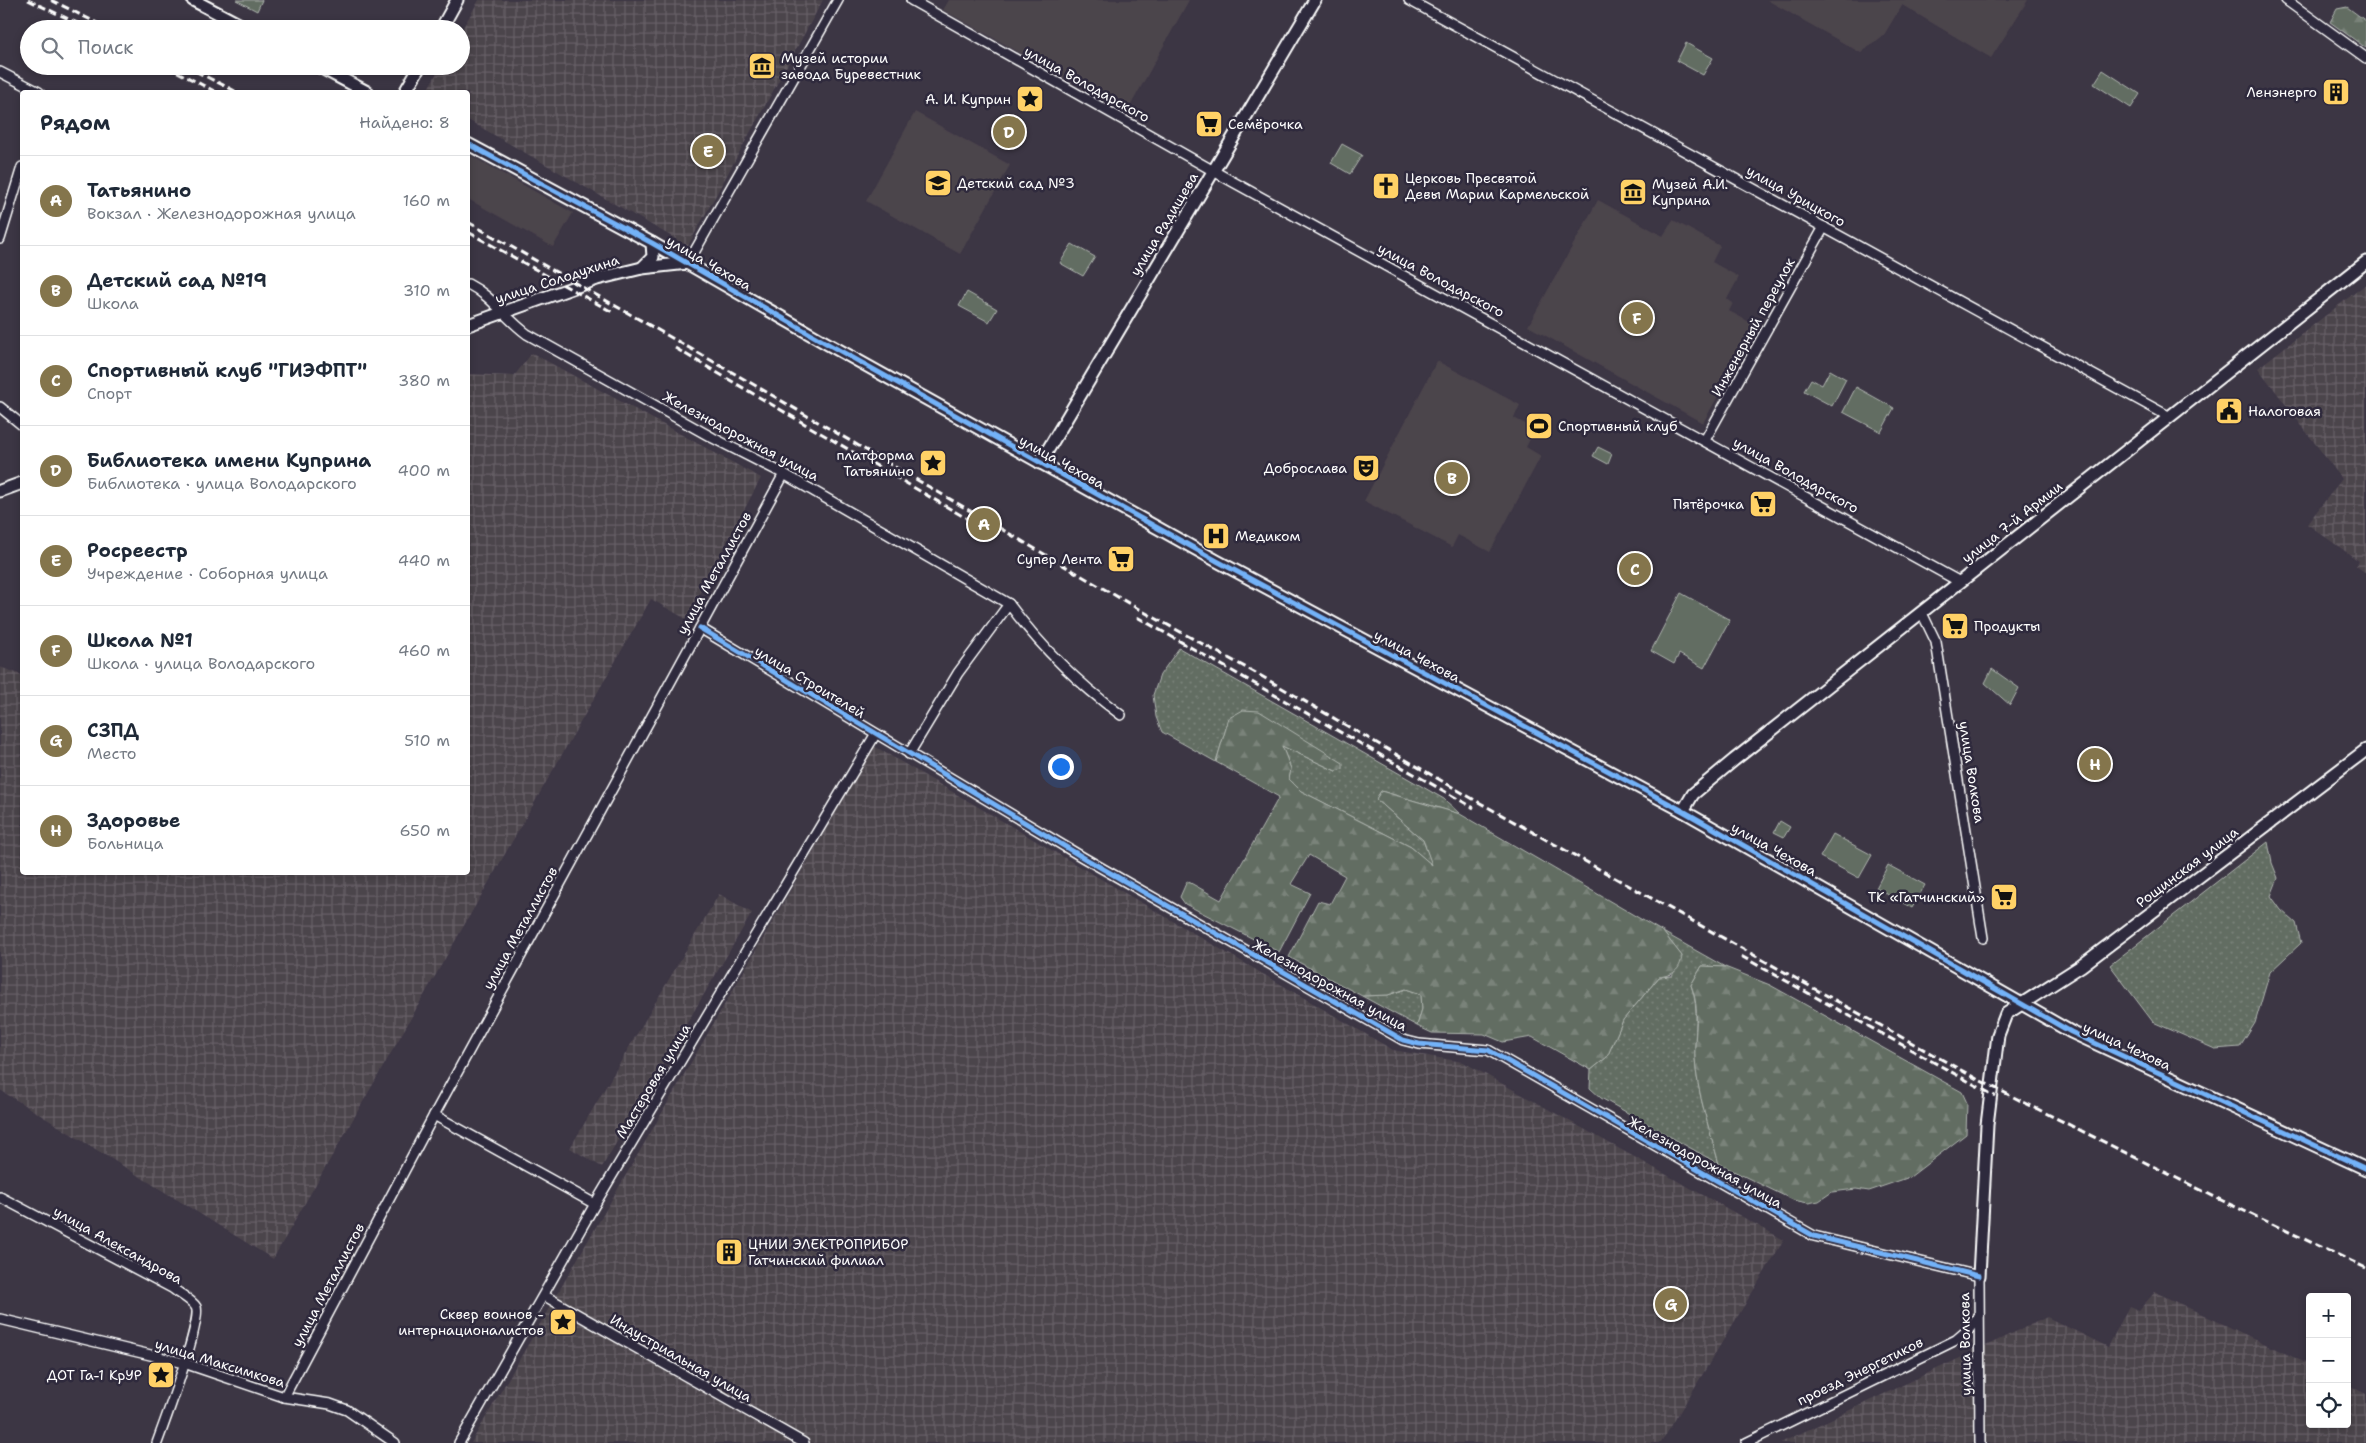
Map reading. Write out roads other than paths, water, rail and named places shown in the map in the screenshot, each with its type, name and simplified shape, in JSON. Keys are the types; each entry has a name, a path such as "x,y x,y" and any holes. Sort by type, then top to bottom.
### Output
{"street":[{"path":"193,0 231,20"},
{"path":"446,20 457,0"},
{"path":"688,263 838,0"},
{"name":"улица Володарского","path":"911,0 1214,171 1960,582"},
{"name":"улица Радищева","path":"1040,463 1315,0"},
{"name":"улица Урицкого","path":"1409,0 2170,416"},
{"path":"2286,0 2366,58"},
{"path":"0,72 36,90"},
{"path":"335,75 363,90"},
{"path":"406,90 415,75"},
{"name":"улица Чехова","path":"470,145 688,263 834,348 1226,566 1683,811 2079,1036 2366,1169"},
{"path":"0,239 20,174"},
{"name":"Инженерный переулок","path":"1705,440 1824,228"},
{"path":"642,268 653,257 652,243"},
{"name":"улица 7-й Армии","path":"1683,811 1693,794 1719,772 2366,262"},
{"name":"улица Солодухина","path":"470,324 579,285 642,268 688,263"},
{"name":"Железнодорожная улица","path":"470,285 480,290 526,334 713,438 784,474 1009,604 1027,628 1089,690 1121,716"},
{"path":"0,408 20,423"},
{"name":"улица Металлистов","path":"284,1397 434,1116 784,474"},
{"path":"0,491 20,484"},
{"path":"909,754 958,673 1009,604"},
{"name":"улица Волкова","path":"1922,613 1936,642 1983,938"},
{"name":"улица Строителей","path":"700,628 909,754"},
{"name":"Мастеровая улица","path":"459,1443 545,1296 596,1204 876,735"},
{"name":"Рощинская улица","path":"1987,1125 1995,1052 2001,1024 2006,1014 2081,966 2366,750"},
{"name":"Железнодорожная улица","path":"909,754 1084,858 1403,1040 1419,1044 1488,1050 1814,1236 1979,1276"},
{"path":"434,1116 596,1204"},
{"name":"улица Волкова","path":"1980,1443 1979,1276 1987,1125"},
{"name":"улица Александрова","path":"0,1196 172,1288 196,1306 198,1314 184,1363"},
{"name":"Индустриальная улица","path":"545,1296 804,1443"},
{"name":"проезд Энергетиков","path":"1746,1443 1956,1340 1970,1328 1979,1315"},
{"name":"улица Максимкова","path":"0,1319 184,1363 284,1397 330,1404 347,1410 395,1443"},
{"path":"157,1443 184,1363"}],"railway":[{"path":"28,0 71,20"},
{"path":"51,0 91,20"},
{"path":"183,75 212,90"},
{"path":"203,75 233,90"},
{"path":"470,223 751,383 1135,607 1263,677 1473,799 1977,1079 2223,1201 2366,1268"},
{"path":"470,233 614,313"},
{"path":"675,348 971,521"},
{"path":"1137,617 1474,808"},
{"path":"1741,956 1995,1096"}],"place":[{"name":"Музей истории завода Буревестник","path":"762,66"},
{"name":"Ленэнерго","path":"2336,92"},
{"name":"А. И. Куприн","path":"1030,99"},
{"name":"Семёрочка","path":"1209,124"},
{"name":"Библиотека имени Куприна","path":"1009,132"},
{"name":"Росреестр","path":"708,151"},
{"name":"Детский сад №3","path":"938,183"},
{"name":"Церковь Пресвятой Девы Марии Кармельской","path":"1386,186"},
{"name":"Музей А.И. Куприна","path":"1633,192"},
{"name":"Школа №1","path":"1637,318"},
{"name":"Налоговая","path":"2229,411"},
{"name":"Спортивный клуб","path":"1539,426"},
{"name":"платформа Татьянино","path":"933,463"},
{"name":"Доброслава","path":"1366,468"},
{"name":"Детский сад №19","path":"1452,478"},
{"name":"Пятёрочка","path":"1763,504"},
{"name":"Татьянино","path":"984,524"},
{"name":"Медиком","path":"1216,536"},
{"name":"Супер Лента","path":"1121,559"},
{"name":"Спортивный клуб \"ГИЭФПТ\"","path":"1635,569"},
{"name":"Продукты","path":"1955,626"},
{"name":"Здоровье","path":"2095,764"},
{"name":"ТК «Гатчинский»","path":"2004,897"},
{"name":"ЦНИИ ЭЛЕКТРОПРИБОР Гатчинский филиал","path":"729,1252"},
{"name":"СЗПД","path":"1671,1304"},
{"name":"Сквер воинов - интернационалистов","path":"563,1322"},
{"name":"ДОТ Га-1 КрУР","path":"161,1375"}]}
